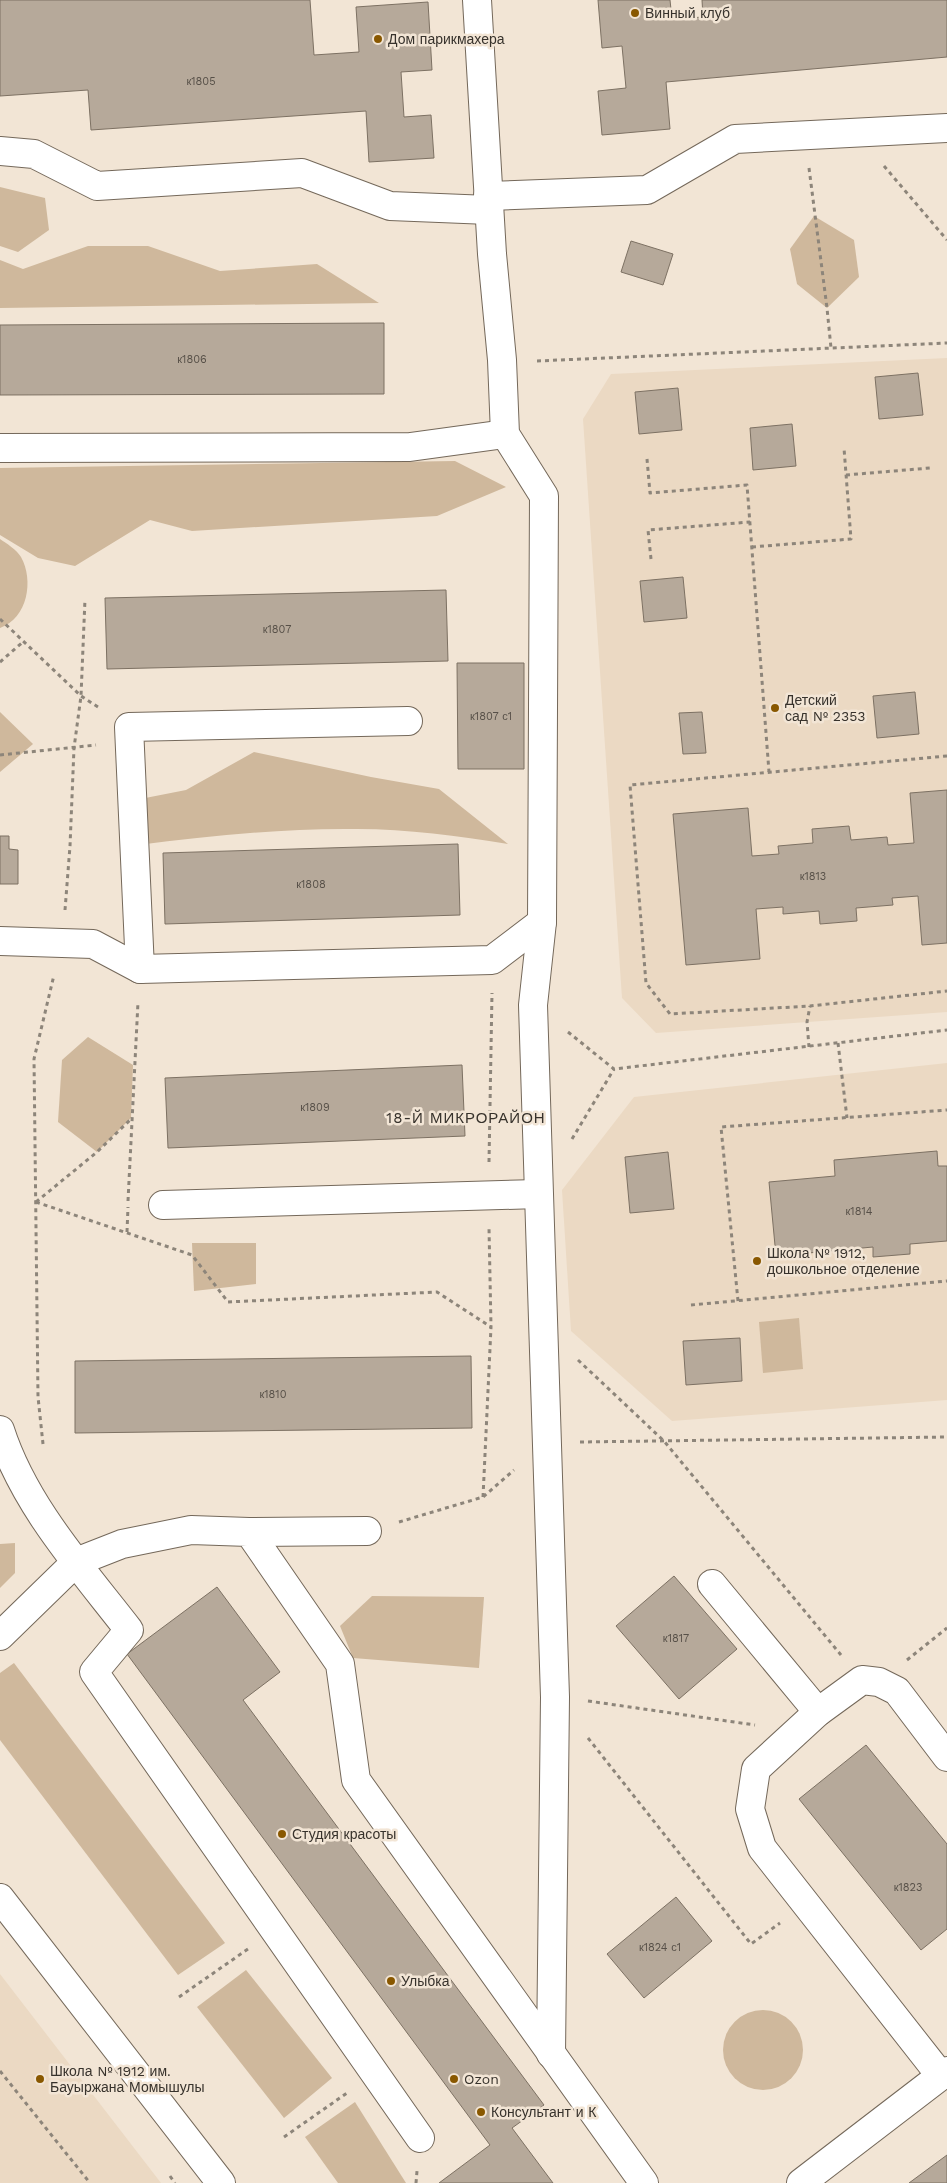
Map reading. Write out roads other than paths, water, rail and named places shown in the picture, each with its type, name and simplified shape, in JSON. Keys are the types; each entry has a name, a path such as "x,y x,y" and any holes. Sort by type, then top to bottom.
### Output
{"main road":[{"path":"478,0 489,203 502,360 505,434 544,496 542,922 532,1004 555,1697 551,2054"},
{"path":"0,151 34,154 98,186 302,173 390,206 489,203 647,190 736,139 947,128"},
{"path":"0,448 410,447 505,434"},
{"path":"140,969 129,727 408,721"},
{"path":"0,941 93,944 140,969 492,960 542,922"},
{"path":"163,1205 538,1194"},
{"path":"0,1430 8,1456 40,1510 76,1562 129,1630 94,1672 420,2138"},
{"path":"0,1636 76,1562 122,1544 191,1530 249,1532 367,1531"},
{"path":"249,1532 340,1664 356,1780 644,2183"},
{"path":"712,1584 818,1712"},
{"path":"809,2181 944,2073 805,1904 762,1848 750,1810 756,1769 818,1712 871,1681 897,1690 947,1758"},
{"path":"0,1898 221,2183"}],"place":[{"name":"Винный клуб","path":"635,13"},
{"name":"Дом парикмахера","path":"378,39"},
{"name":"Детский сад № 2353","path":"775,708"},
{"name":"Школа № 1912, дошкольное отделение","path":"757,1261"},
{"name":"Студия красоты","path":"282,1834"},
{"name":"Улыбка","path":"391,1981"},
{"name":"Школа № 1912 им. Бауыржана Момышулы","path":"40,2079"},
{"name":"Ozon","path":"454,2079"},
{"name":"Консультант и К","path":"481,2112"}],"district":[{"name":"18-Й МИКРОРАЙОН","path":"466,1118"}]}
